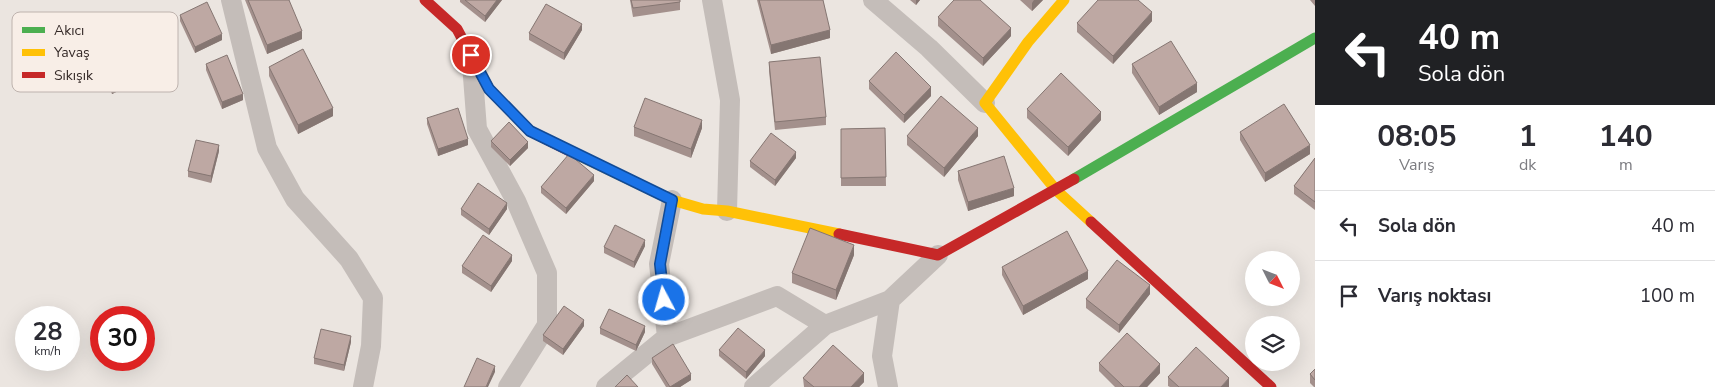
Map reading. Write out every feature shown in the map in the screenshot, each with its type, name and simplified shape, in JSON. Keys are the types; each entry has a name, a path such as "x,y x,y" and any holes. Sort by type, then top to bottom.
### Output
{"street":[{"path":"231,0 267,148 295,199 349,259 373,298 371,346 363,387"},
{"path":"425,0 457,29 489,89 530,131 672,200 703,209 727,211 938,255"},
{"path":"712,0 730,100 727,211"},
{"path":"872,0 929,48 985,102 1056,190 1261,384"},
{"path":"985,102 1028,42 1064,0"},
{"path":"754,387 825,326 890,300 938,255 1056,190 1315,38"},
{"path":"471,55 477,129 516,200 547,273 547,325 508,387"},
{"path":"667,337 660,264 672,200"},
{"path":"606,387 667,337 778,296 825,326"},
{"path":"888,387 882,356 890,300"}],"building":[{"path":"248,0 289,0 302,31 267,45"},
{"path":"465,0 497,0 485,16"},
{"path":"631,0 680,0 680,2 633,8"},
{"path":"759,0 823,0 830,30 771,45"},
{"path":"954,0 980,0 1011,28 983,58 938,17"},
{"path":"1098,0 1138,0 1152,12 1113,56 1077,23"},
{"path":"207,2 222,34 195,47 180,15"},
{"path":"546,4 582,24 564,53 529,33"},
{"path":"1171,41 1197,83 1159,107 1132,64"},
{"path":"303,49 333,108 298,125 269,67"},
{"path":"896,52 931,87 904,115 869,81"},
{"path":"227,55 243,94 222,102 206,64"},
{"path":"820,57 826,117 775,122 769,62"},
{"path":"1061,73 1101,112 1068,147 1027,109"},
{"path":"941,96 978,128 944,168 907,136"},
{"path":"645,98 702,120 691,149 634,127"},
{"path":"1284,104 1310,145 1265,173 1240,132"},
{"path":"458,108 468,139 438,149 427,118"},
{"path":"509,122 528,142 510,160 491,141"},
{"path":"885,128 886,177 841,178 841,129"},
{"path":"771,133 796,152 775,180 750,161"},
{"path":"196,140 219,145 211,176 188,171"},
{"path":"569,154 594,175 566,208 541,187"},
{"path":"1004,156 1014,188 968,202 958,171"},
{"path":"1315,158 1315,202 1294,186"},
{"path":"478,183 507,203 489,229 461,209"},
{"path":"615,225 645,240 634,262 604,247"},
{"path":"810,228 854,245 836,290 792,273"},
{"path":"1067,231 1088,271 1023,306 1002,267"},
{"path":"483,235 512,255 491,286 462,266"},
{"path":"1117,260 1150,285 1119,325 1086,299"},
{"path":"564,306 584,320 563,349 543,335"},
{"path":"609,309 645,326 636,345 600,328"},
{"path":"738,328 765,350 746,372 719,350"},
{"path":"321,329 351,336 344,365 314,358"},
{"path":"1127,333 1160,364 1139,387 1124,387 1099,363"},
{"path":"673,344 691,374 670,387 652,358"},
{"path":"833,345 864,373 851,387 814,387 803,378"},
{"path":"1196,347 1229,378 1221,387 1179,387 1168,377"},
{"path":"477,358 495,366 486,387 464,387"},
{"path":"1315,369 1315,380 1310,374"},
{"path":"627,375 638,387 615,387"}],"traffic: fast":[{"path":"1074,179 1315,38"}],"traffic: slow":[{"path":"1064,0 1028,42 985,103 1056,190 1091,222"},
{"path":"570,151 672,200 703,209 727,211 839,234"}],"traffic: jam":[{"path":"425,0 457,29 489,89 530,131 570,151"},
{"path":"839,234 938,255 1074,179"},
{"path":"1091,222 1271,387"}],"route":[{"path":"471,55 489,89 530,131 672,200 660,264 664,300"}]}
